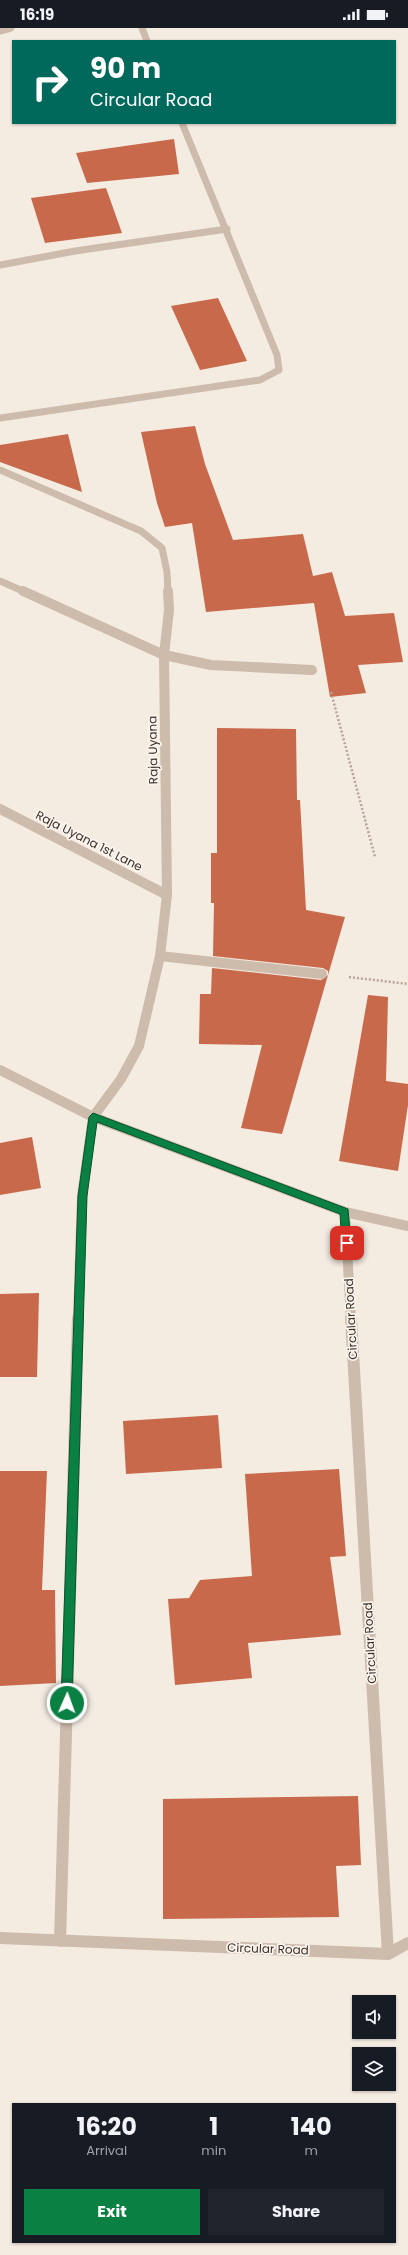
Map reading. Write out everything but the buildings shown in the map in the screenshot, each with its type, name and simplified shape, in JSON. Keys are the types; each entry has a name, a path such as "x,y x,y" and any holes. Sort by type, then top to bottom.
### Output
{"street":[{"path":"0,31 11,28"},
{"path":"142,28 147,40"},
{"path":"0,418 260,380 279,370 277,355 227,229 182,124"},
{"path":"0,265 75,251 227,229"},
{"name":"Raja Uyana","path":"0,470 141,531 162,548 167,572 169,610 164,654 167,895 160,956 139,1046 121,1079 93,1117"},
{"path":"0,582 164,654 211,665 312,670"},
{"name":"Raja Uyana 1st Lane","path":"0,809 167,895"},
{"path":"160,956 322,974"},
{"path":"0,1070 93,1117 345,1212 408,1226"},
{"path":"60,1941 82,1196 93,1117"},
{"name":"Circular Road","path":"0,1938 388,1954 345,1212"},
{"path":"388,1954 408,1943"}],"path":[{"path":"312,670 331,692 375,857"},
{"path":"322,974 408,984"}],"route":[{"path":"67,1703 82,1196 93,1117 345,1212 347,1243"}]}
